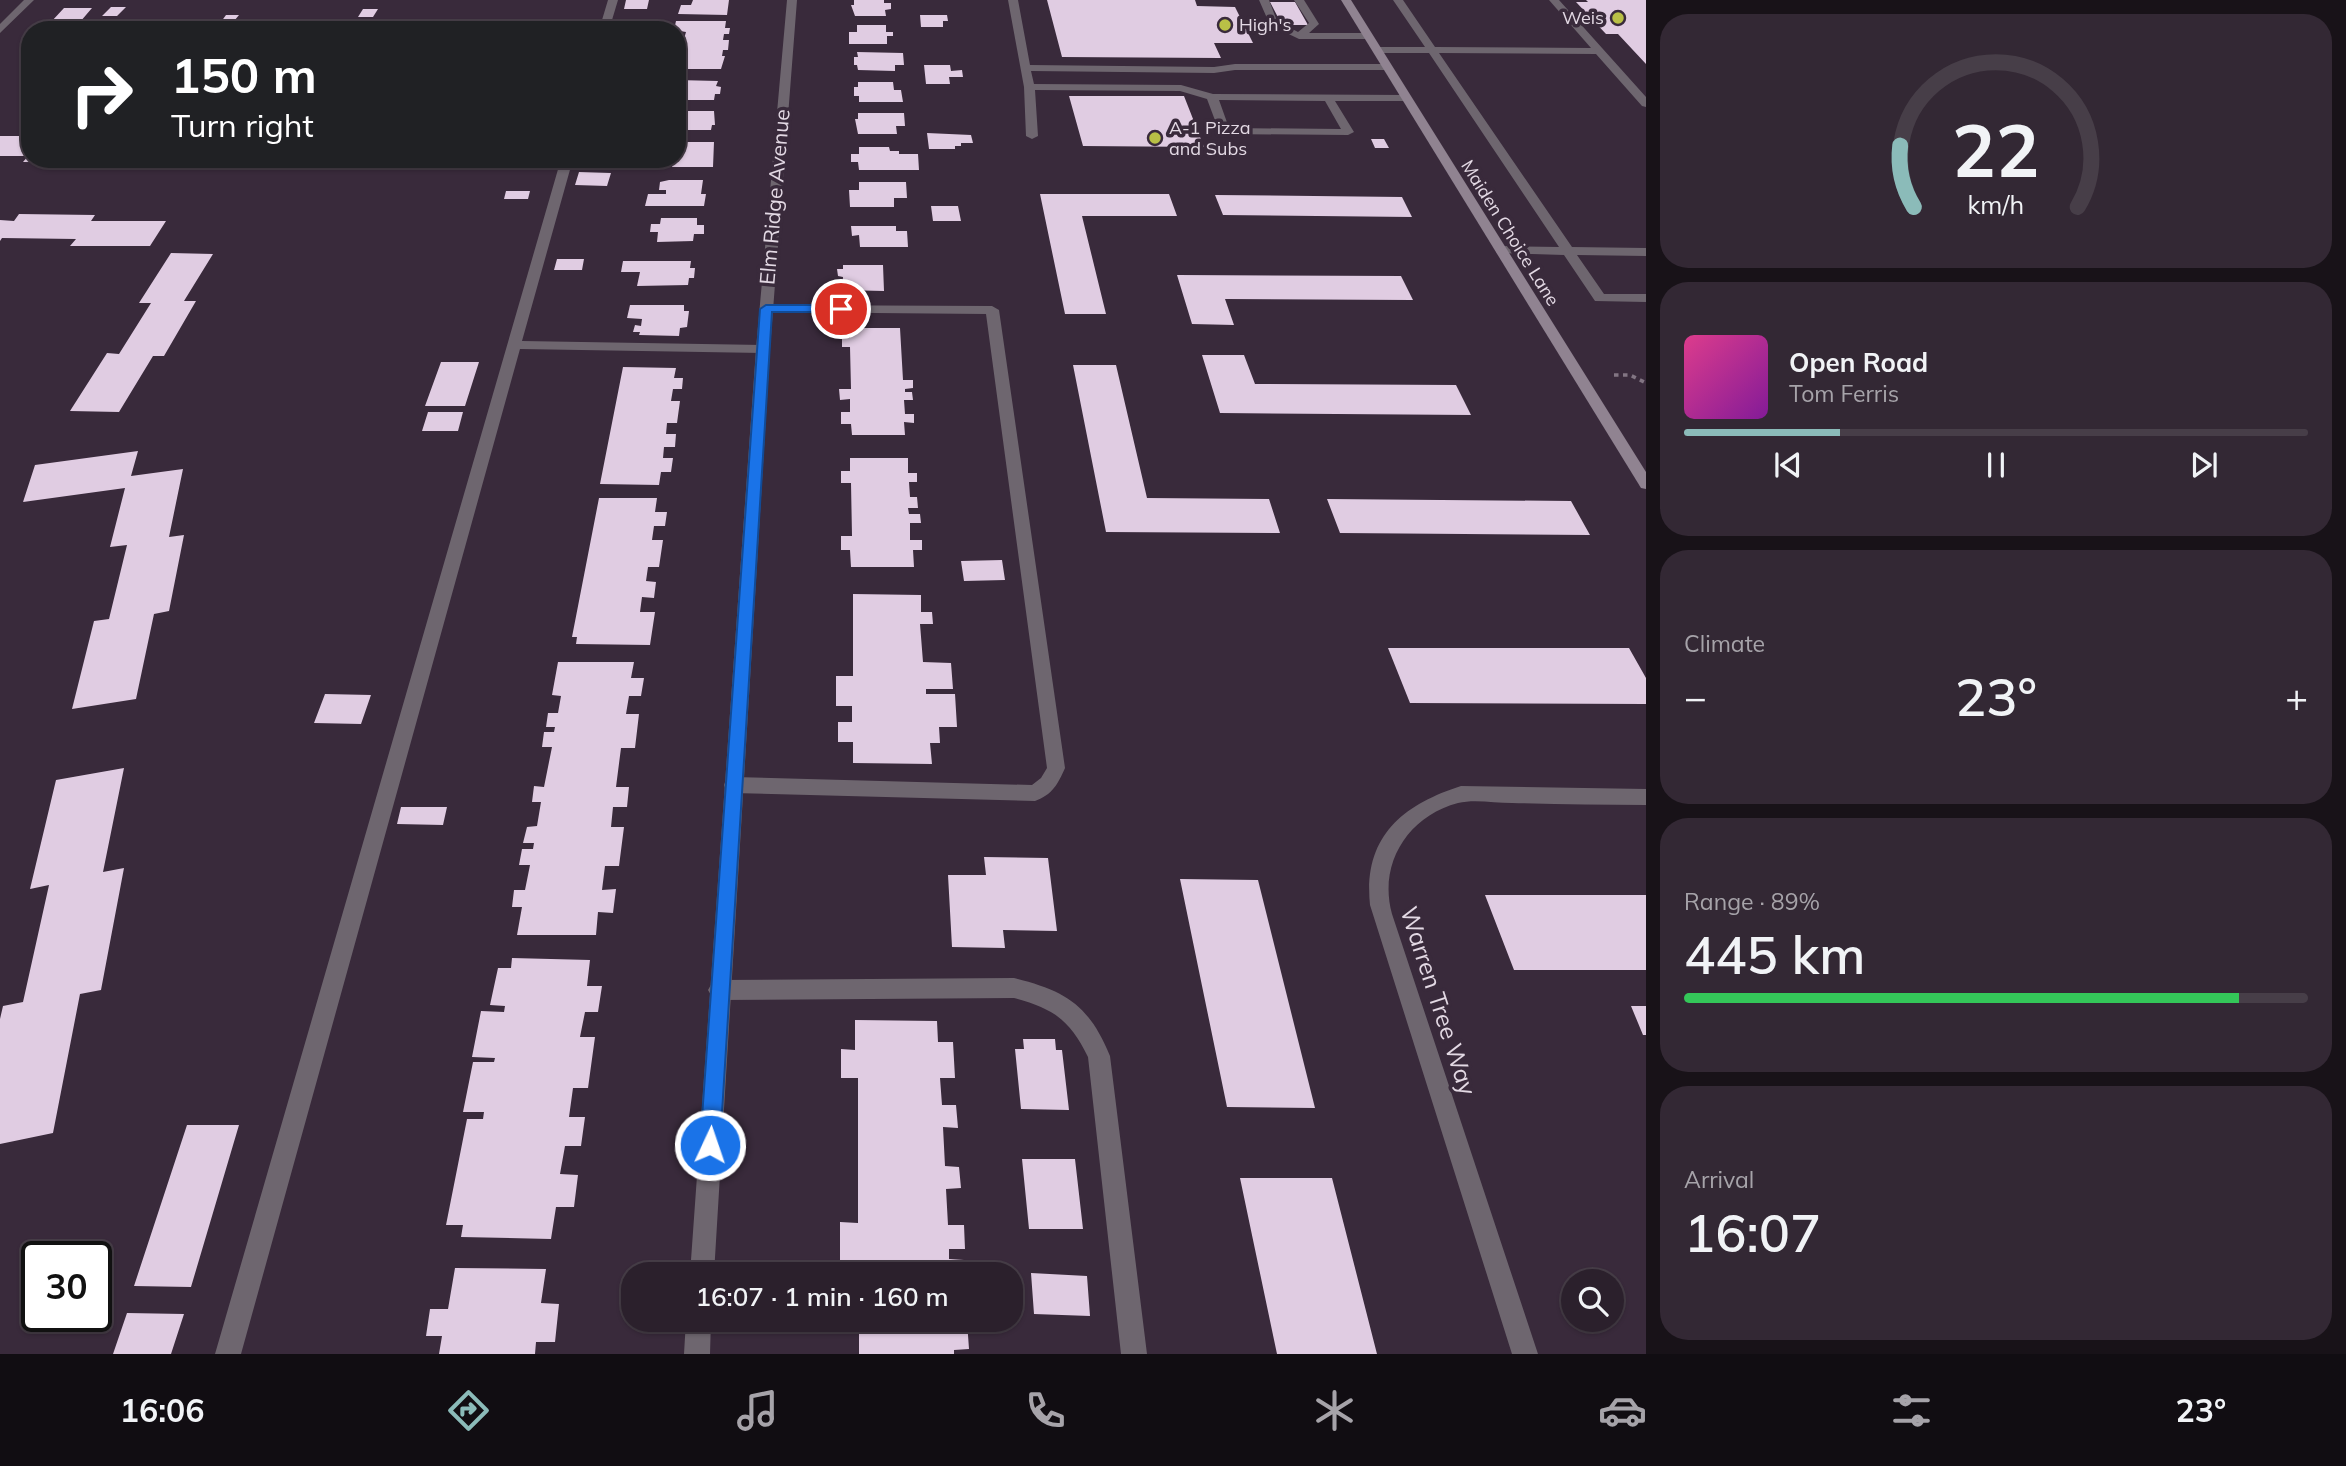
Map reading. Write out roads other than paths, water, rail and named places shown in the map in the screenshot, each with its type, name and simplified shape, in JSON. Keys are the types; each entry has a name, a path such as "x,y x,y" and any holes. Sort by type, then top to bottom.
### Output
{"street":[{"path":"0,30 29,0"},
{"path":"607,21 613,0"},
{"name":"Elm Ridge Avenue","path":"703,1262 763,349 792,0"},
{"path":"1013,0 1027,68 1031,136"},
{"path":"1264,0 1273,23 1299,36 1367,36"},
{"path":"1299,0 1314,24 1299,36"},
{"name":"Maiden Choice Lane","path":"1346,0 1646,484"},
{"path":"1398,0 1600,298 1646,298"},
{"path":"1554,0 1646,104"},
{"path":"1377,50 1600,51"},
{"path":"1027,68 1386,68"},
{"path":"1029,88 1181,88 1212,97 1406,99"},
{"path":"1212,97 1225,131 1348,132 1329,99"},
{"path":"228,1354 565,168"},
{"path":"1500,250 1646,252"},
{"path":"733,785 1035,793 1048,784 1056,768 992,310 766,309"},
{"path":"515,345 763,349"},
{"name":"Warren Tree Way","path":"1525,1354 1389,937 1379,901 1382,869 1391,839 1408,818 1432,803 1461,794 1646,797"},
{"path":"719,990 1014,988 1045,995 1067,1007 1086,1027 1099,1056 1134,1354"},
{"path":"697,1354 698,1332"}],"place":[{"name":"Weis","path":"1618,18"},
{"name":"High's","path":"1225,25"},
{"name":"A-1 Pizza and Subs","path":"1155,138"}]}
